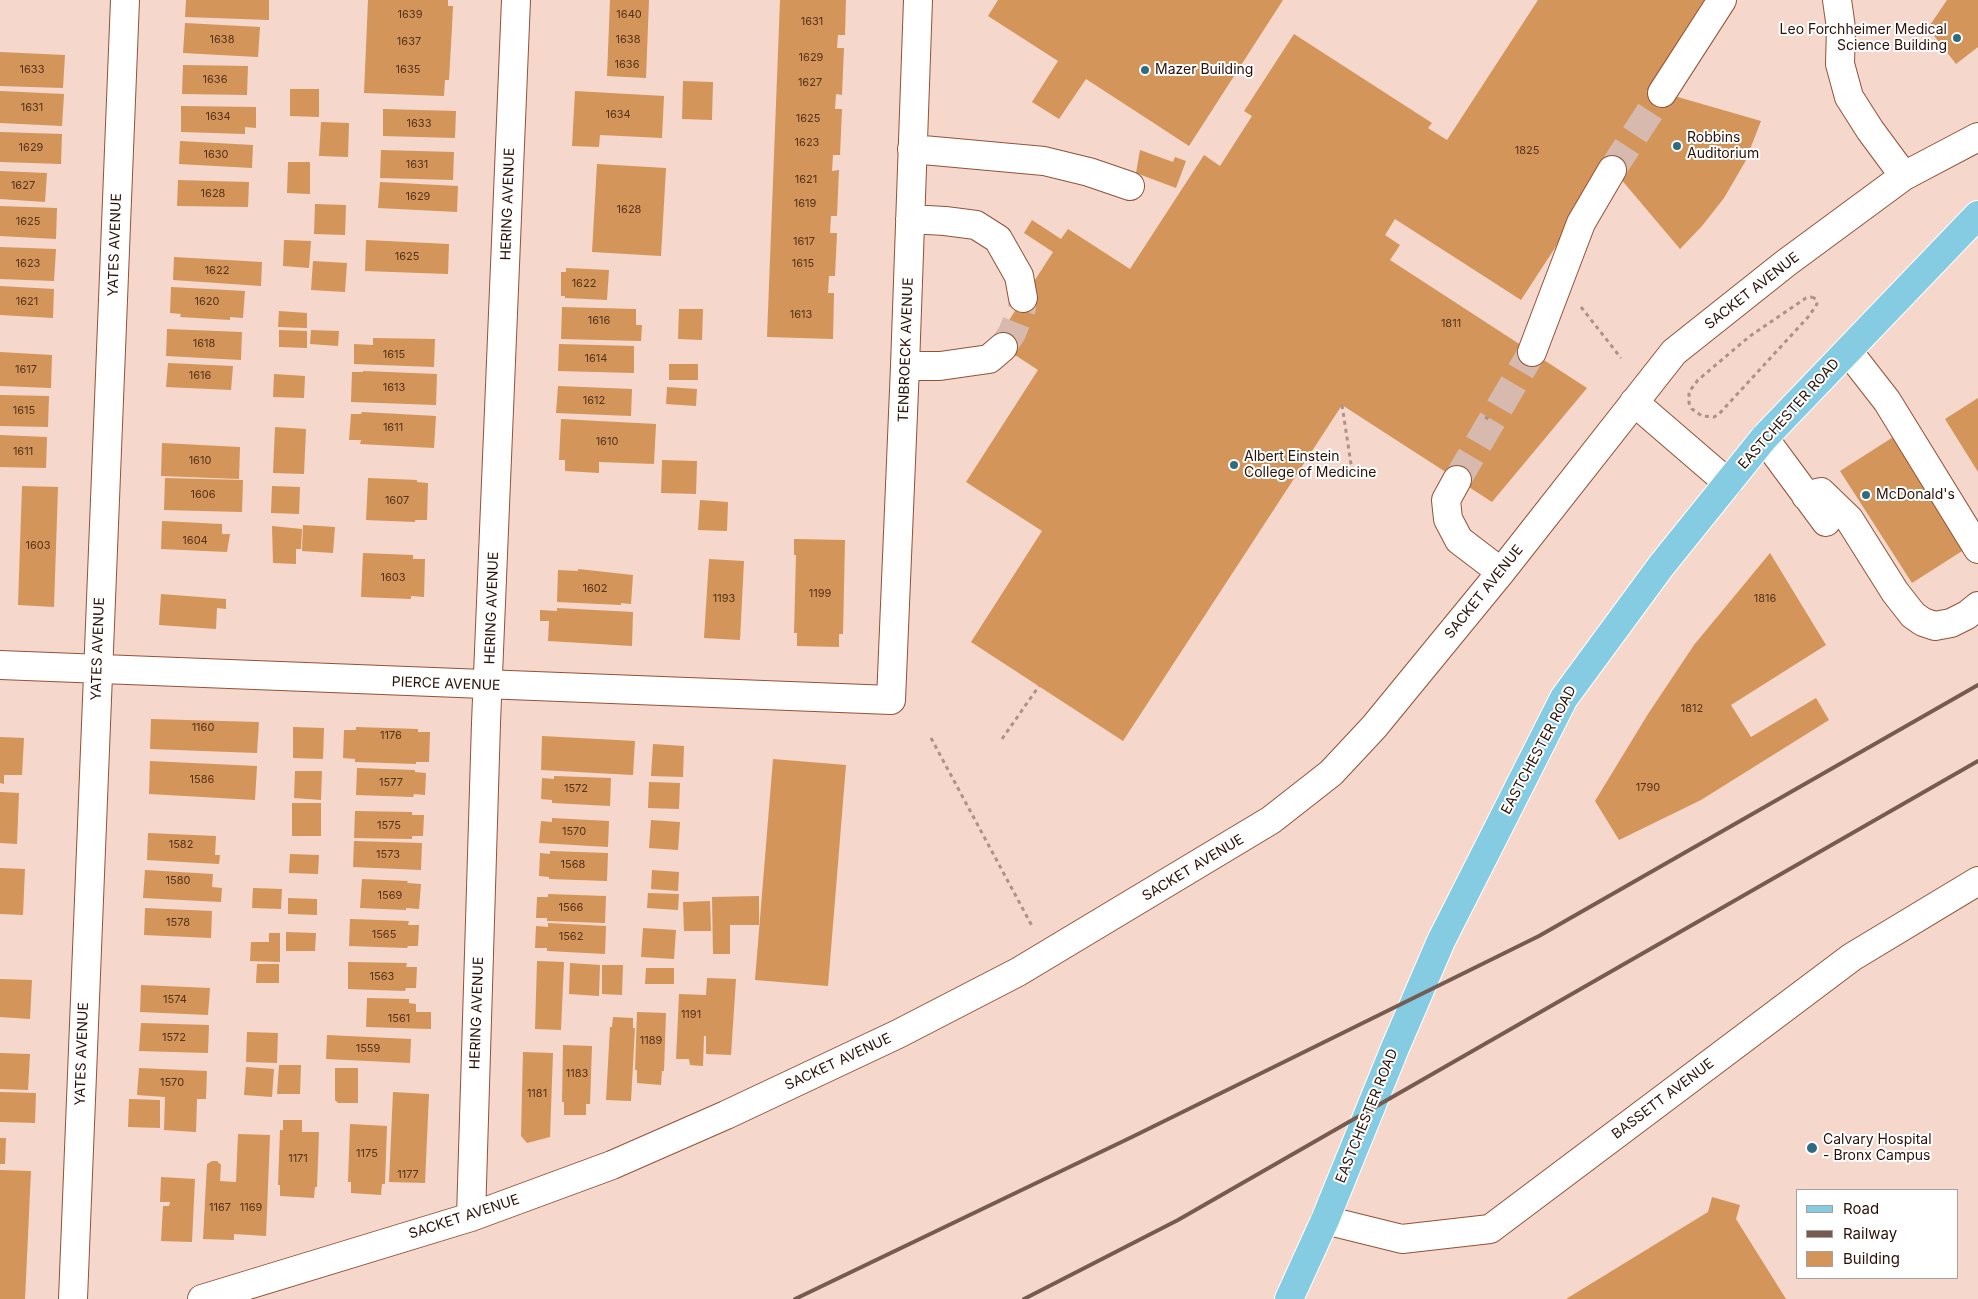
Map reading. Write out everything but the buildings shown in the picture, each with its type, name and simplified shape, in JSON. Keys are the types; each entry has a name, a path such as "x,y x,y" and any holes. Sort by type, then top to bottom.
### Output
{"main road":[{"name":"EASTCHESTER ROAD","path":"1289,1299 1325,1220 1391,1057 1441,941 1564,698 1661,566 1764,438 1978,215"}],"street":[{"name":"YATES AVENUE","path":"73,1299 125,0"},
{"name":"HERING AVENUE","path":"470,1217 516,0"},
{"name":"TENBROECK AVENUE","path":"891,700 918,0"},
{"path":"1662,93 1722,0"},
{"path":"1837,0 1841,28 1840,64 1849,97 1870,130 1904,176"},
{"name":"SACKET AVENUE","path":"202,1299 470,1217 612,1165 726,1115 932,1016 1018,972 1271,820 1332,773 1374,727 1501,572 1680,346 1786,263 1904,176 1978,137"},
{"path":"912,149 1044,161 1089,172 1130,186"},
{"path":"1532,352 1581,222 1612,170"},
{"path":"910,219 976,225 998,239 1019,276 1023,298"},
{"path":"905,366 940,366 989,360 1003,347"},
{"path":"1848,351 1887,401 1978,549"},
{"path":"1634,402 1728,483"},
{"path":"1764,438 1826,522"},
{"path":"1457,480 1446,500 1448,519 1459,540 1501,572"},
{"path":"1806,496 1821,492 1849,518 1900,599 1913,615 1922,622 1935,626 1951,623 1967,615 1978,606"},
{"name":"PIERCE AVENUE","path":"0,666 891,700"},
{"name":"BASSETT AVENUE","path":"1325,1220 1402,1239 1490,1229 1852,957 1978,881"}],"path":[{"path":"1560,280 1621,358"},
{"path":"1812,296 1816,299 1816,308 1734,399 1714,417 1702,416 1689,403 1689,392 1698,380 1750,336 1806,298 1812,296"},
{"path":"1342,405 1353,477"},
{"path":"1485,417 1492,421"},
{"path":"1002,739 1039,686"},
{"path":"930,738 1032,926"}],"tunnel":[{"path":"1612,170 1662,93"},
{"path":"1003,347 1012,333 1022,308 1023,298"},
{"path":"1457,480 1532,352"}],"railway":[{"path":"795,1299 1134,1136 1539,936 1978,685"},
{"path":"1024,1299 1178,1220 1978,761"}],"place":[{"name":"Leo Forchheimer Medical Science Building","path":"1957,38"},
{"name":"Mazer Building","path":"1145,70"},
{"name":"Robbins Auditorium","path":"1677,146"},
{"name":"Albert Einstein College of Medicine","path":"1234,465"},
{"name":"McDonald's","path":"1866,495"},
{"name":"Calvary Hospital - Bronx Campus","path":"1812,1148"}]}
